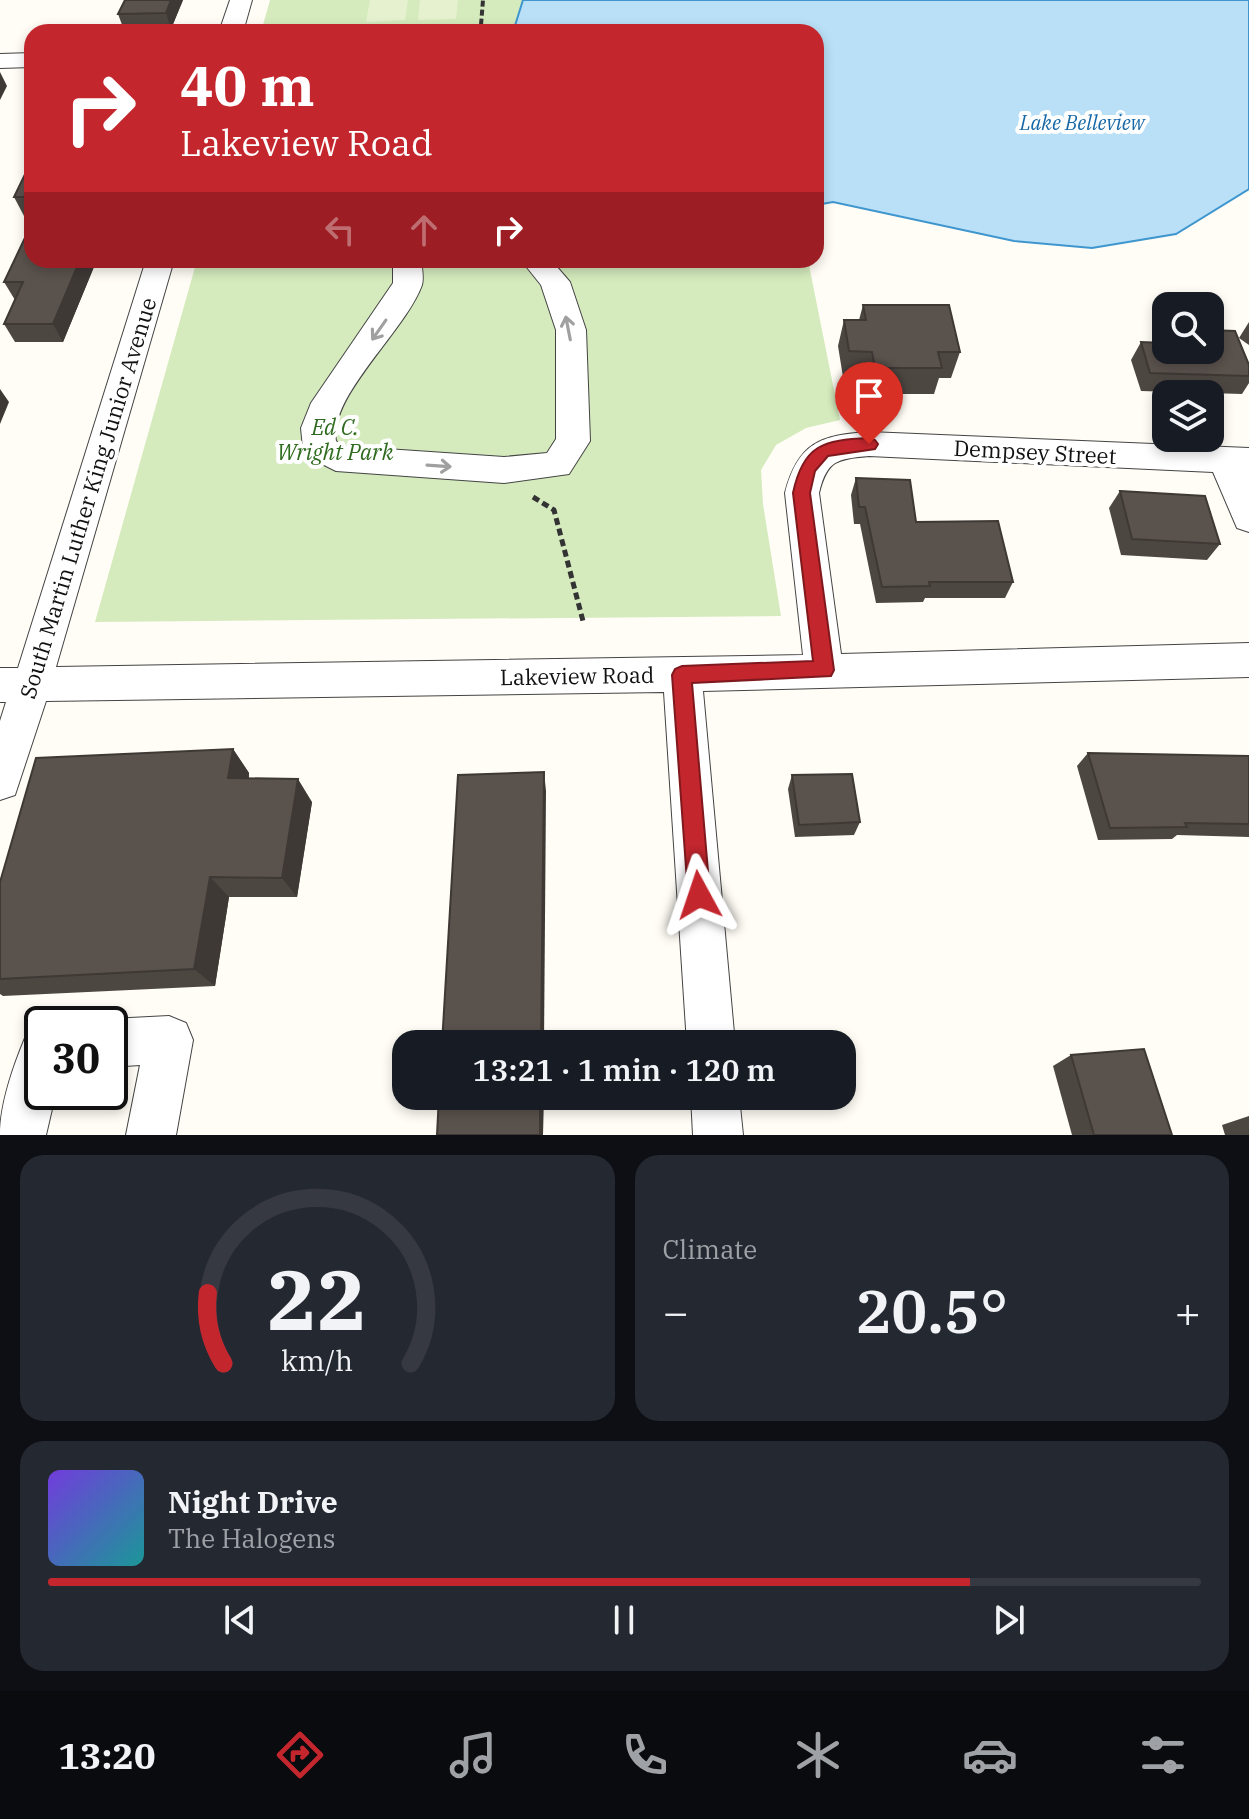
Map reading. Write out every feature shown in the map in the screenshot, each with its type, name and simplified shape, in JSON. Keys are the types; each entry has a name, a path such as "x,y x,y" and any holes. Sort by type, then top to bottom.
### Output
{"street":[{"path":"234,24 241,0"},
{"path":"0,61 24,60"},
{"name":"South Martin Luther King Junior Avenue","path":"0,781 16,684 157,268"},
{"path":"407,268 408,283 385,322 327,403 317,428 320,448 336,458 504,470 557,465 573,441 571,330 555,282 542,268"},
{"name":"Dempsey Street","path":"824,670 802,493 807,469 822,451 844,445 869,444 1237,460"},
{"path":"1237,460 1249,518"},
{"name":"Lakeview Road","path":"16,684 682,675 1249,660"},
{"path":"682,675 710,1030"},
{"path":"128,1042 169,1040 151,1135"},
{"path":"21,1135 28,1110"},
{"path":"716,1110 718,1135"}],"path":[{"path":"481,24 483,0"}],"green space":[{"path":"270,0 523,0 516,24 263,24"},
{"path":"370,0 408,0 405,20 366,22"},
{"path":"420,0 458,0 456,19 418,20"},
{"name":"Ed C. Wright Park","path":"195,268 810,268 840,420 806,428 776,445 761,470 763,504 781,616 95,622"}],"water":[{"name":"Lake Belleview","path":"523,0 1249,0 1249,189 1176,234 1092,248 1014,241 833,202 824,204 824,24 516,24"}],"building":[{"path":"125,0 171,0 166,13 118,14"},
{"path":"24,176 24,197 14,197"},
{"path":"24,240 24,268 77,268 53,324 4,324 23,282 4,282"},
{"path":"863,305 949,305 960,352 938,352 942,368 875,368 872,352 849,351 844,320 866,320"},
{"path":"1224,331 1235,331 1249,365 1249,376 1150,373 1141,342 1152,342 1152,364 1224,364"},
{"path":"856,478 910,480 916,522 998,521 1013,582 929,582 930,586 882,587 865,507 859,507"},
{"path":"1120,491 1205,496 1220,544 1132,539"},
{"path":"233,749 228,778 298,779 282,878 210,877 194,969 0,979 0,882 36,758"},
{"path":"1088,753 1249,756 1249,824 1185,823 1187,827 1110,828"},
{"path":"544,772 541,1030 443,1030 458,775"},
{"path":"852,774 860,822 799,825 792,775"},
{"path":"1144,1049 1172,1135 1094,1135 1071,1055"},
{"path":"438,1110 540,1110 540,1135 437,1135"}],"route":[{"path":"699,895 682,675 824,670 802,493 807,469 822,451 844,445 869,444"}]}
